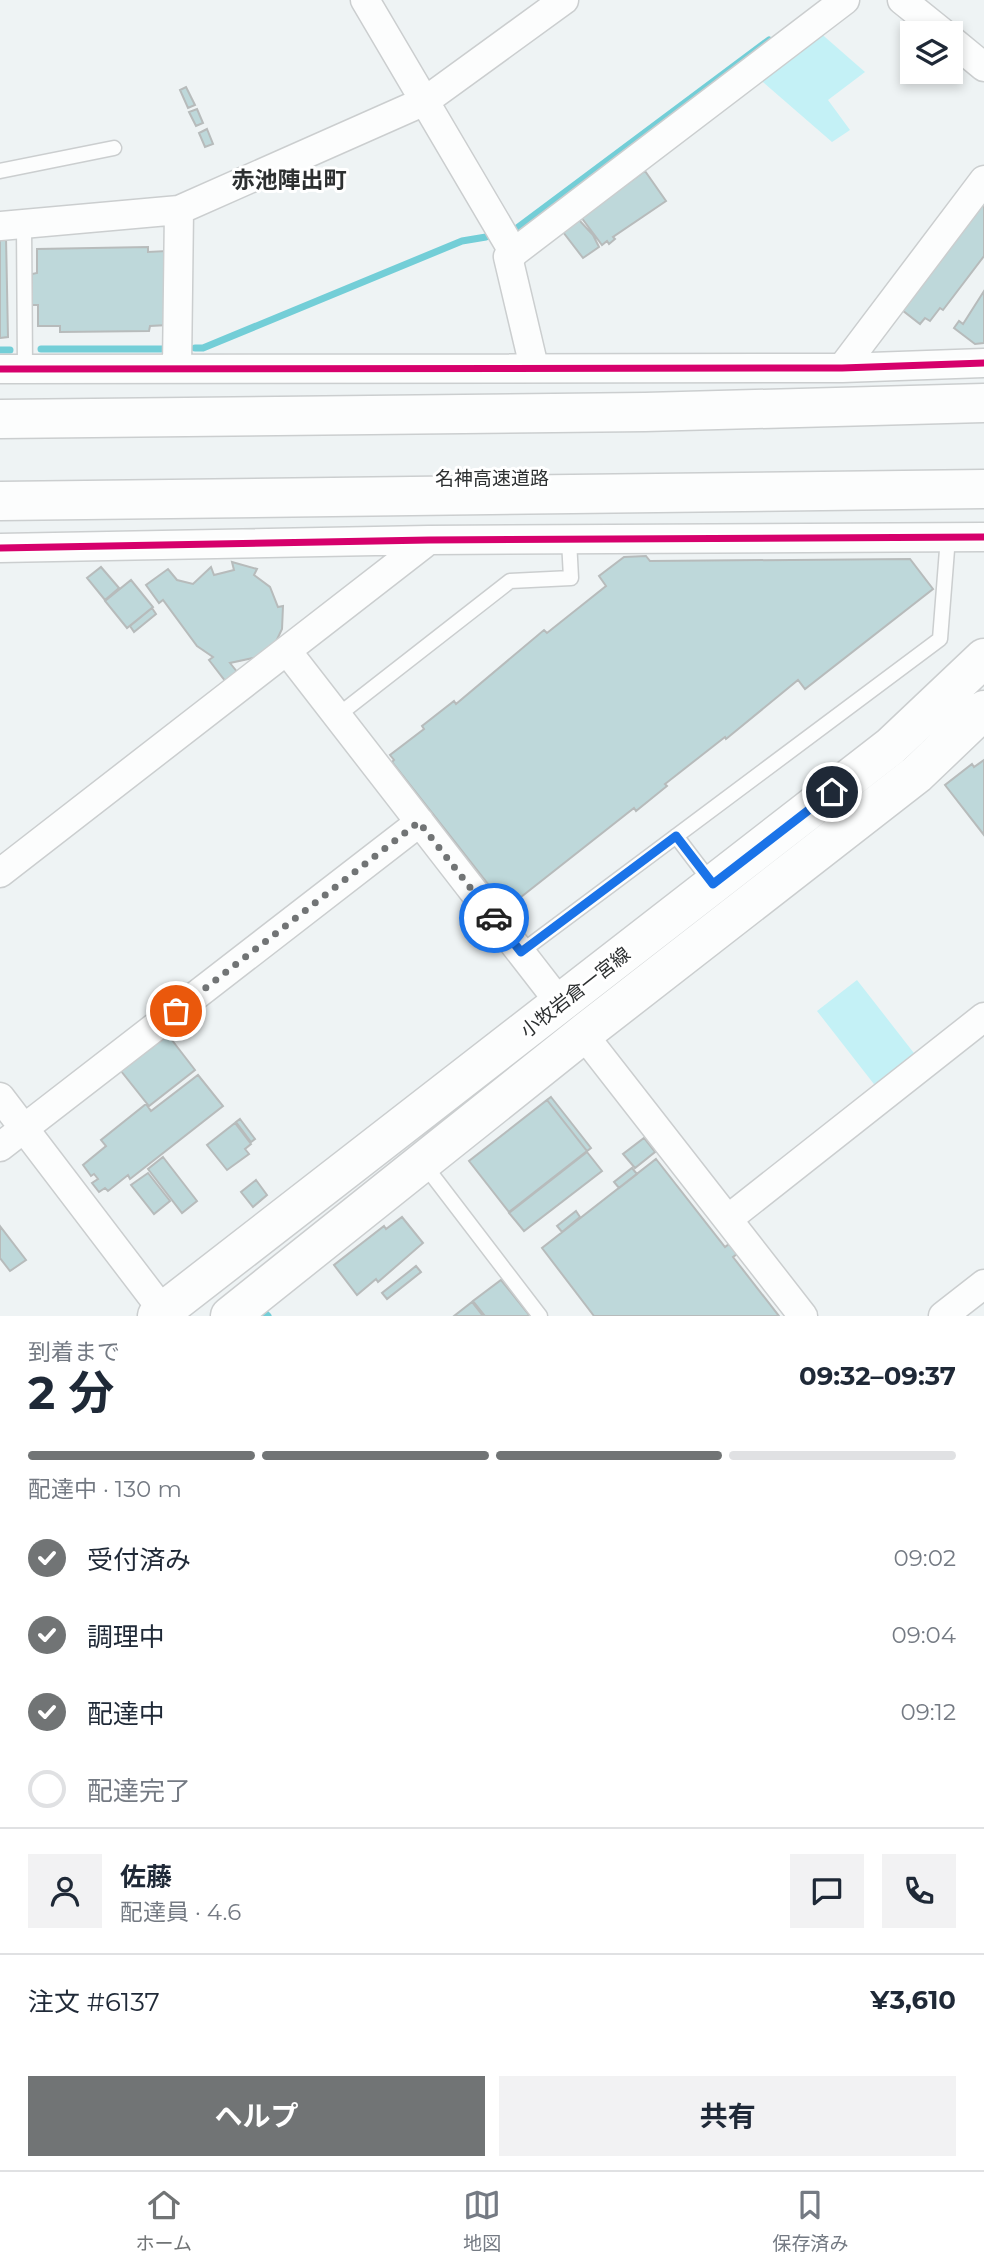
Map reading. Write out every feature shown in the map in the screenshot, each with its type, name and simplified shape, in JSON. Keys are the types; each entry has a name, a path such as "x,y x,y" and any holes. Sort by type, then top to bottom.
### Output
{"main road":[{"path":"0,419 645,412 984,403"},
{"path":"0,438 984,429"},
{"name":"名神高速道路","path":"0,481 984,473"},
{"path":"0,501 984,489"},
{"name":"小牧岩倉一宮線","path":"163,1314 891,746 982,667"},
{"name":"小牧岩倉一宮線","path":"230,1316 583,1034 917,774 984,710"}],"street":[{"path":"365,0 514,253"},
{"path":"12,225 179,209 425,101 564,0"},
{"path":"534,368 508,257 845,0"},
{"path":"902,0 928,21"},
{"path":"963,49 984,66"},
{"path":"842,368 984,180"},
{"path":"177,368 179,209"},
{"path":"12,369 842,368 984,363"},
{"path":"0,548 429,540 984,537"},
{"path":"0,873 429,540"},
{"path":"287,651 560,1003"},
{"path":"0,1147 419,822"},
{"path":"727,1219 984,1017"},
{"path":"583,1034 803,1316"},
{"path":"0,1097 163,1314"},
{"path":"943,1316 984,1284"}],"lane":[{"path":"0,172 114,148"},
{"path":"12,225 12,369"},
{"path":"521,952 940,639 948,537"},
{"path":"337,716 510,581 570,578 569,540"},
{"path":"676,836 713,884"},
{"path":"422,1162 540,1316"}],"shaded area":[{"path":"817,30 865,72 828,100 850,130 832,142 757,77"},
{"path":"857,980 917,1057 877,1088 817,1011"}],"building":[{"path":"186,87 195,105 188,108 180,90"},
{"path":"197,109 203,123 196,126 189,112"},
{"path":"207,129 213,144 205,147 199,133"},
{"path":"645,171 666,201 613,237 615,239 609,244 607,241 602,245 581,217"},
{"path":"984,198 984,256 943,310 940,308 930,321 925,318 920,324 902,310"},
{"path":"579,220 593,235 599,247 583,258 563,232"},
{"path":"0,237 6,237 8,337 0,338"},
{"path":"148,247 148,252 167,251 168,325 150,326 149,331 60,332 60,326 38,326 38,305 32,305 32,274 37,273 37,249"},
{"path":"984,291 984,343 975,344 954,328 959,321 963,324"},
{"path":"646,556 650,561 910,559 933,589 805,689 798,680 726,739 725,737 665,784 667,786 636,811 634,808 507,908 392,762 394,760 390,755 424,729 422,726 454,701 456,704 544,630 547,633 606,586 599,576 624,557"},
{"path":"232,562 257,569 254,575 270,587 278,607 283,606 282,629 273,648 254,664 253,658 230,663 238,673 226,682 209,660 213,657 197,646 163,600 159,603 146,585 168,569 177,580 193,584 211,567 214,575 234,570"},
{"path":"101,567 119,588 105,600 87,578"},
{"path":"131,580 153,607 127,628 105,601"},
{"path":"152,608 156,614 134,632 130,626"},
{"path":"984,760 984,835 945,785 972,764 974,767"},
{"path":"168,1035 195,1070 149,1106 121,1071"},
{"path":"198,1075 223,1106 130,1179 128,1175 108,1191 105,1188 99,1192 92,1183 98,1179 94,1174 91,1176 83,1165 106,1146 101,1140 146,1104 151,1111"},
{"path":"551,1097 591,1148 587,1151 547,1100"},
{"path":"547,1100 587,1151 509,1212 469,1161"},
{"path":"240,1119 255,1139 251,1142 236,1122"},
{"path":"235,1123 251,1144 245,1149 249,1154 227,1170 207,1145"},
{"path":"644,1138 655,1152 635,1168 623,1154"},
{"path":"587,1152 602,1171 524,1231 509,1213"},
{"path":"163,1157 197,1201 182,1213 148,1169"},
{"path":"656,1159 725,1247 729,1244 737,1254 733,1257 779,1316 594,1316 542,1248"},
{"path":"632,1168 637,1174 619,1188 614,1182"},
{"path":"148,1173 170,1201 154,1214 131,1185"},
{"path":"256,1180 267,1195 253,1207 241,1192"},
{"path":"576,1211 580,1217 562,1232 557,1226"},
{"path":"402,1217 423,1243 378,1282 376,1279 357,1295 334,1265 384,1226 386,1229"},
{"path":"0,1226 26,1260 10,1271 0,1258"},
{"path":"416,1266 421,1272 387,1299 382,1293"},
{"path":"501,1280 530,1316 485,1316 473,1301"},
{"path":"472,1302 483,1316 454,1316"}],"waterway":[{"path":"517,228 769,40"},
{"path":"195,348 203,348 462,241 486,237"},
{"path":"41,349 167,349"},
{"path":"0,350 10,350"}],"cycle path":[{"path":"0,369 842,368 984,363"},
{"path":"0,548 429,540 984,537"}],"way so far":[{"path":"176,1011 419,822 494,918"}],"district":[{"name":"赤池陣出町","path":"289,180"}],"route":[{"path":"494,918 521,952 676,836 713,884 832,792"}]}
